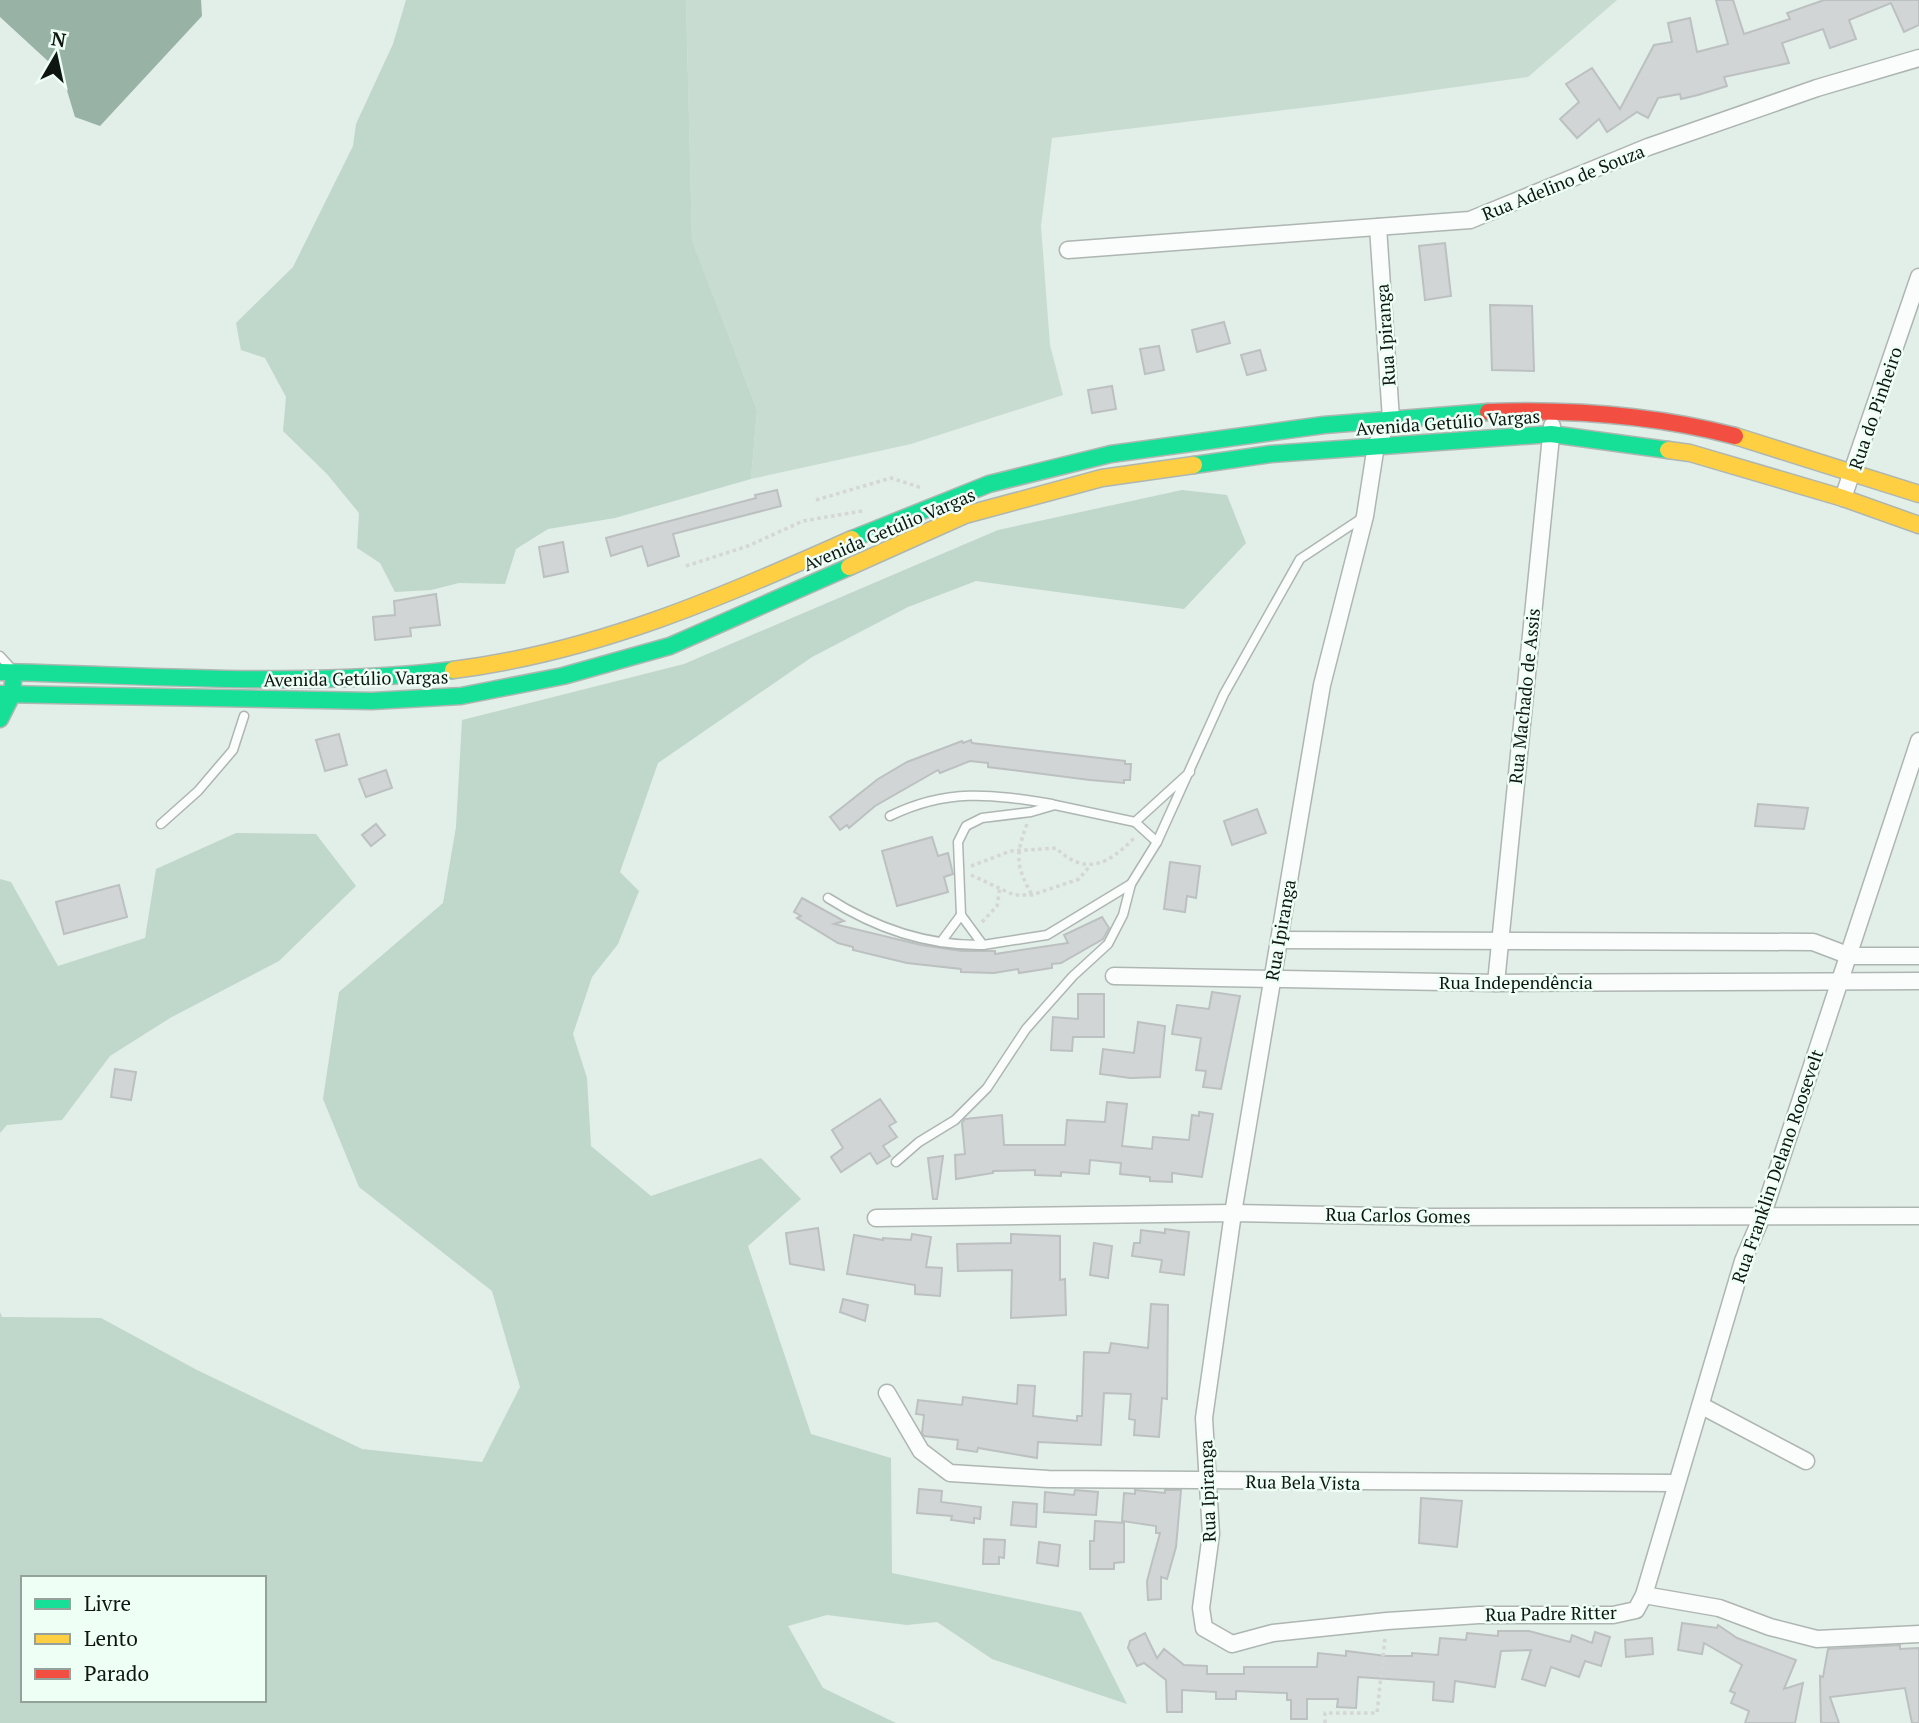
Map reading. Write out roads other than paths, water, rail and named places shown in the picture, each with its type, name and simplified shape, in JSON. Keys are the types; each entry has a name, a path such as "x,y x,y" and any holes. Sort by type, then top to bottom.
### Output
{"main road":[{"name":"Avenida Getúlio Vargas","path":"7,672 258,678 374,677 460,671 563,651 677,615 951,497 1033,471 1157,446 1391,419 1555,410 1693,426 1853,471 1919,494"},
{"name":"Avenida Getúlio Vargas","path":"6,695 245,707 461,696 563,676 670,646 885,548 965,515 1028,496 1102,478 1221,459 1376,445 1551,434 1690,453 1843,498 1919,525"},
{"path":"0,719 6,695 7,672"}],"street":[{"name":"Rua Adelino de Souza","path":"1068,250 1470,220 1648,147 1817,88 1919,58"},
{"name":"Rua Ipiranga","path":"1214,1635 1204,1628 1201,1608 1211,1534 1205,1418 1233,1213 1322,685 1364,516 1376,445 1391,419 1378,227"},
{"name":"Rua do Pinheiro","path":"1843,498 1919,277"},
{"name":"Rua Machado de Assis","path":"1496,983 1498,942 1555,410"},
{"name":"Rua Franklin Delano Roosevelt","path":"1644,1595 1743,1261 1763,1214 1919,741"},
{"path":"1279,940 1813,942 1850,956 1919,957"},
{"name":"Rua Independência","path":"1114,976 1496,983 1919,981"},
{"name":"Rua Carlos Gomes","path":"876,1218 1233,1213 1429,1217 1763,1214 1919,1216"},
{"name":"Rua Bela Vista","path":"887,1393 921,1451 950,1473 1048,1479 1676,1483"},
{"path":"1702,1406 1806,1461"},
{"path":"1644,1595 1719,1608 1770,1627 1817,1639 1919,1634"},
{"name":"Rua Padre Ritter","path":"1214,1635 1232,1644 1272,1633 1387,1621 1479,1615 1613,1615 1636,1610 1644,1595"}],"lane":[{"path":"896,1162 919,1142 955,1120 987,1088 1026,1029 1073,976 1108,944 1124,915 1131,884 1157,842 1224,694 1300,559 1364,516"},
{"path":"0,656 7,672"},
{"path":"161,824 198,792 233,750 245,707"},
{"path":"1135,822 1190,772"},
{"path":"890,816 918,802 949,796 991,794 1135,822 1157,842"},
{"path":"942,942 961,915 958,842 965,827 982,818 1031,812 1055,805"},
{"path":"828,898 888,931 942,942 983,945 1047,935 1131,884"},
{"path":"961,915 983,945"}]}
